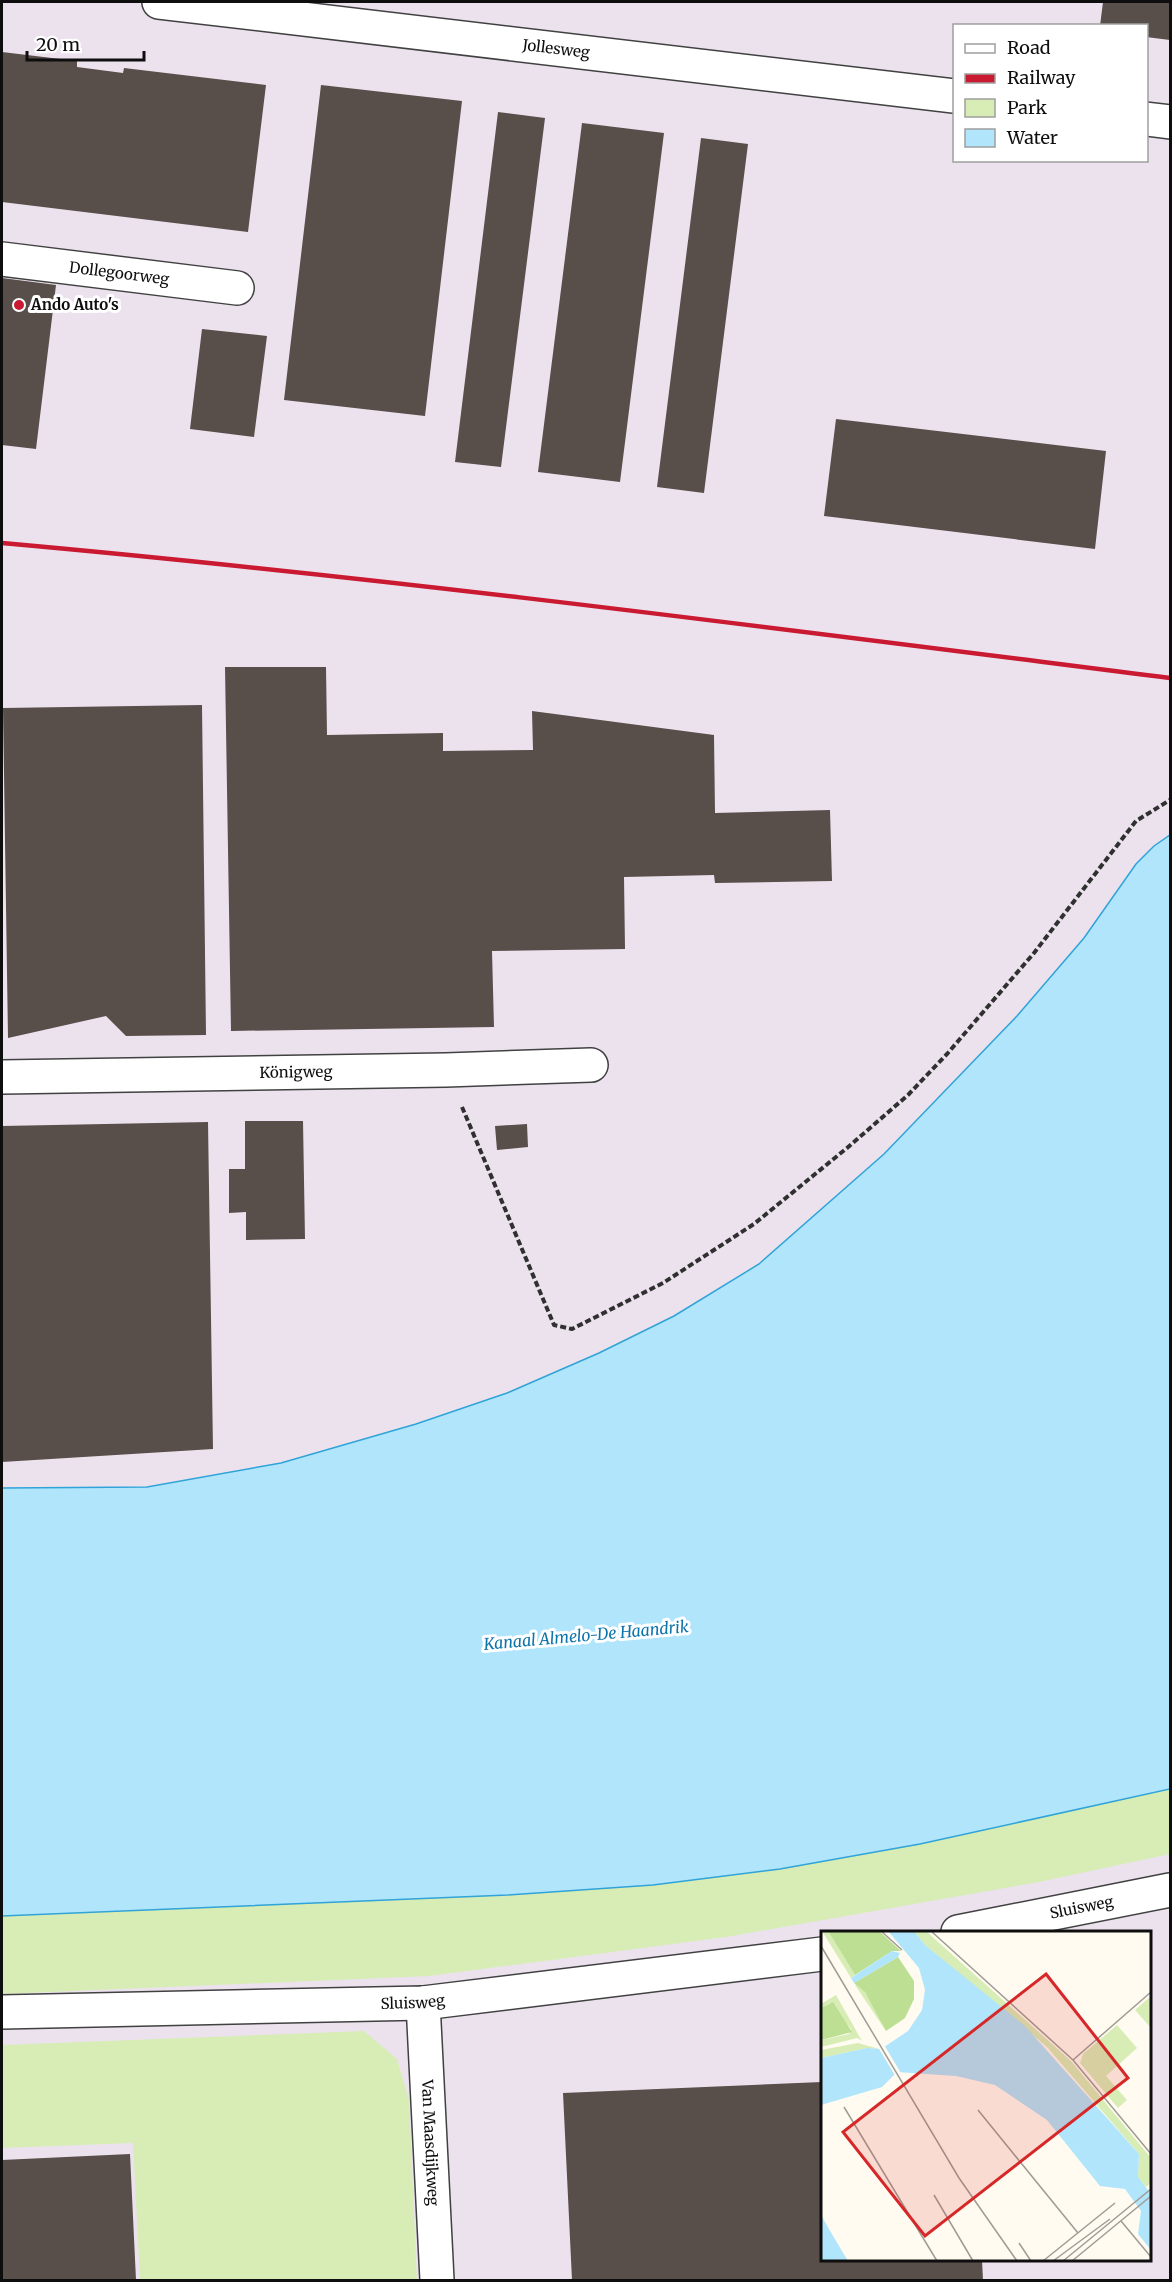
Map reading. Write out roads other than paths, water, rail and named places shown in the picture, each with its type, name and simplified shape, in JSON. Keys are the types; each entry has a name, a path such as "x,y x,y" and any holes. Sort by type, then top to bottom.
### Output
{"street":[{"name":"Jollesweg","path":"159,2 953,96"},
{"path":"1148,119 1170,122"},
{"name":"Dollegoorweg","path":"2,259 237,288"},
{"name":"Königweg","path":"2,1077 446,1070 591,1065"},
{"name":"Sluisweg","path":"963,1931 1170,1890"},
{"name":"Sluisweg","path":"2,2012 423,2003 821,1954"},
{"name":"Van Maasdijkweg","path":"423,2003 437,2280"}],"water":[{"name":"Kanaal Almelo-De Haandrik","path":"1170,835 1170,1789 920,1844 780,1869 653,1885 508,1895 2,1916 2,1488 147,1487 281,1463 416,1424 507,1393 599,1353 674,1316 759,1264 884,1154 1017,1016 1084,938 1136,864 1154,846"}],"railway":[{"path":"2,543 440,588 1170,678"}],"place":[{"name":"Ando Auto's","path":"19,305"}]}
